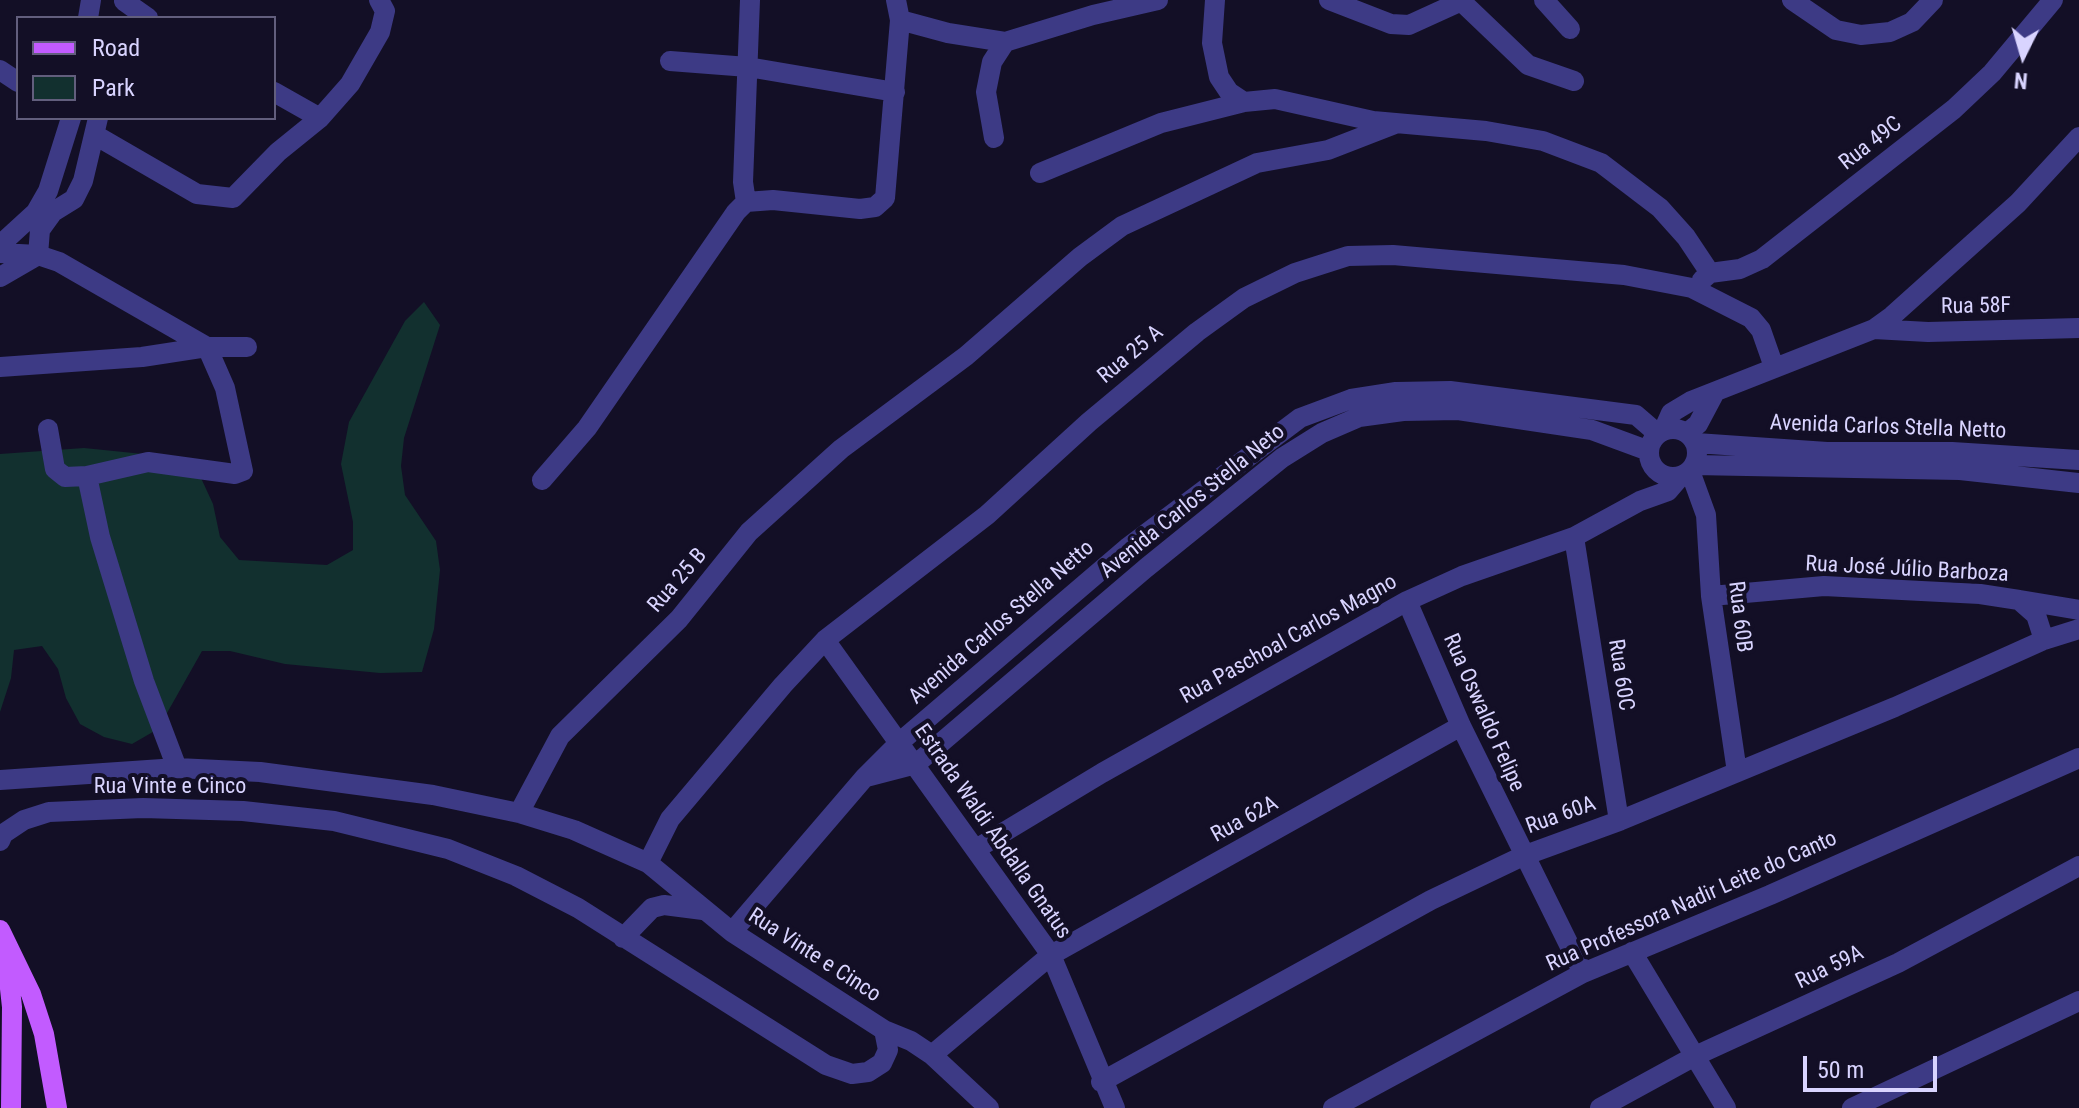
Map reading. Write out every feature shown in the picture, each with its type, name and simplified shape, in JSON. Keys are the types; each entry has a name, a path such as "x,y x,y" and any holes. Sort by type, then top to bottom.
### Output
{"main road":[{"path":"2,937 12,1007 11,1108"},
{"path":"2,937 25,980 44,1034 57,1108"}],"street":[{"path":"38,255 40,230 53,212 74,199 83,181 96,126 197,194 233,198 278,152 320,118 350,84 380,32 385,11 379,0"},
{"path":"746,202 743,182 750,0"},
{"path":"542,480 587,428 736,212 746,202 773,200 860,209 875,207 885,198 889,185 898,10 948,33 1005,42 1093,15 1158,0"},
{"path":"1215,0 1212,43 1219,77 1229,92 1244,102"},
{"path":"1329,0 1391,24 1409,25 1463,1 1528,65 1574,81"},
{"path":"1544,0 1570,29"},
{"path":"1792,0 1836,30 1861,35 1890,32 1912,22 1933,0"},
{"name":"Rua 49C","path":"1692,288 1710,273 1740,269 1762,259 1931,127 1992,73 2053,0"},
{"path":"121,6 144,16"},
{"path":"994,138 986,92 992,62 1005,42"},
{"path":"670,61 748,67 895,92"},
{"path":"276,93 320,118"},
{"path":"1040,173 1161,123 1244,102 1275,99 1395,124 1486,131 1543,141 1601,163 1660,208 1686,237 1710,273"},
{"path":"0,245 36,212 48,191 70,120"},
{"name":"Rua 25 B","path":"519,813 560,736 679,619 749,532 841,449 966,356 1080,257 1122,226 1257,163 1328,150 1395,124"},
{"path":"1640,501 1655,445 1671,413 1774,367 1874,329 2018,203 2079,137"},
{"path":"0,253 38,255 59,262 207,347 225,388 243,471 235,474 148,462 87,476 65,477 55,469 48,429"},
{"path":"0,277 38,255"},
{"name":"Rua 25 A","path":"648,863 670,819 825,640 987,515 1089,422 1197,332 1244,298 1295,273 1348,256 1393,255 1624,275 1692,288 1751,318 1761,330 1774,367"},
{"name":"Rua 58F","path":"1874,329 1928,332 2079,328"},
{"path":"0,367 142,357 207,347 247,347"},
{"name":"Avenida Carlos Stella Netto","path":"900,742 1127,548 1300,418 1351,399 1396,392 1450,391 1636,415 1655,445 1675,429 1692,438 1827,452 1952,452 2079,460"},
{"path":"1688,471 1692,438 1715,392"},
{"name":"Avenida Carlos Stella Neto","path":"865,777 916,764 1146,568 1282,458 1347,422 1403,411 1458,410 1592,430 1655,445"},
{"path":"1655,445 1666,477 1688,471 1840,468 1960,470 2079,483"},
{"name":"Rua Paschoal Carlos Magno","path":"976,849 1102,773 1407,601 1462,576 1574,537 1640,501 1668,491 1688,471"},
{"name":"Rua 60B","path":"1688,471 1706,515 1711,596 1737,772"},
{"path":"87,476 100,537 144,681 177,768"},
{"name":"Rua 60C","path":"1574,537 1619,821"},
{"name":"Rua José Júlio Barboza","path":"1711,596 1824,586 1980,594 2019,600 2036,615 2042,633"},
{"path":"2019,600 2079,610"},
{"name":"Rua Oswaldo Felipe","path":"1407,601 1461,726 1583,973"},
{"name":"Rua 60A","path":"1101,1082 1431,900 1523,856 1619,821 1895,707 2042,633 2079,629"},
{"name":"Estrada Waldi Abdalla Gnatus","path":"825,640 1051,955 1101,1082 1115,1108"},
{"name":"Rua 62A","path":"932,1055 1051,955 1461,726"},
{"path":"732,932 865,777 900,742"},
{"name":"Rua Professora Nadir Leite do Canto","path":"1333,1108 1583,973 2079,758"},
{"name":"Rua Vinte e Cinco","path":"0,780 177,768 260,772 363,784 519,813 574,830 648,863 732,932 884,1030 888,1050 882,1063 868,1072 852,1074 826,1065 578,908 516,876 448,849 334,821 200,809 49,812 24,820 3,834 0,841"},
{"name":"Rua 59A","path":"1600,1108 1695,1056 1898,963 2079,866"},
{"path":"623,938 652,908 664,905 703,910"},
{"path":"1632,952 1726,1108"},
{"path":"1852,1108 2079,1001"},
{"path":"884,1030 911,1041 932,1055 989,1108"}],"green space":[{"path":"424,302 440,325 404,438 401,466 405,495 436,541 440,570 434,629 422,672 380,673 285,664 230,651 202,651 158,729 132,744 104,737 80,724 66,698 58,669 42,646 14,650 11,678 0,712 0,454 84,448 143,454 201,478 213,504 220,537 239,560 327,565 353,550 353,522 341,464 349,422 405,321"}]}
